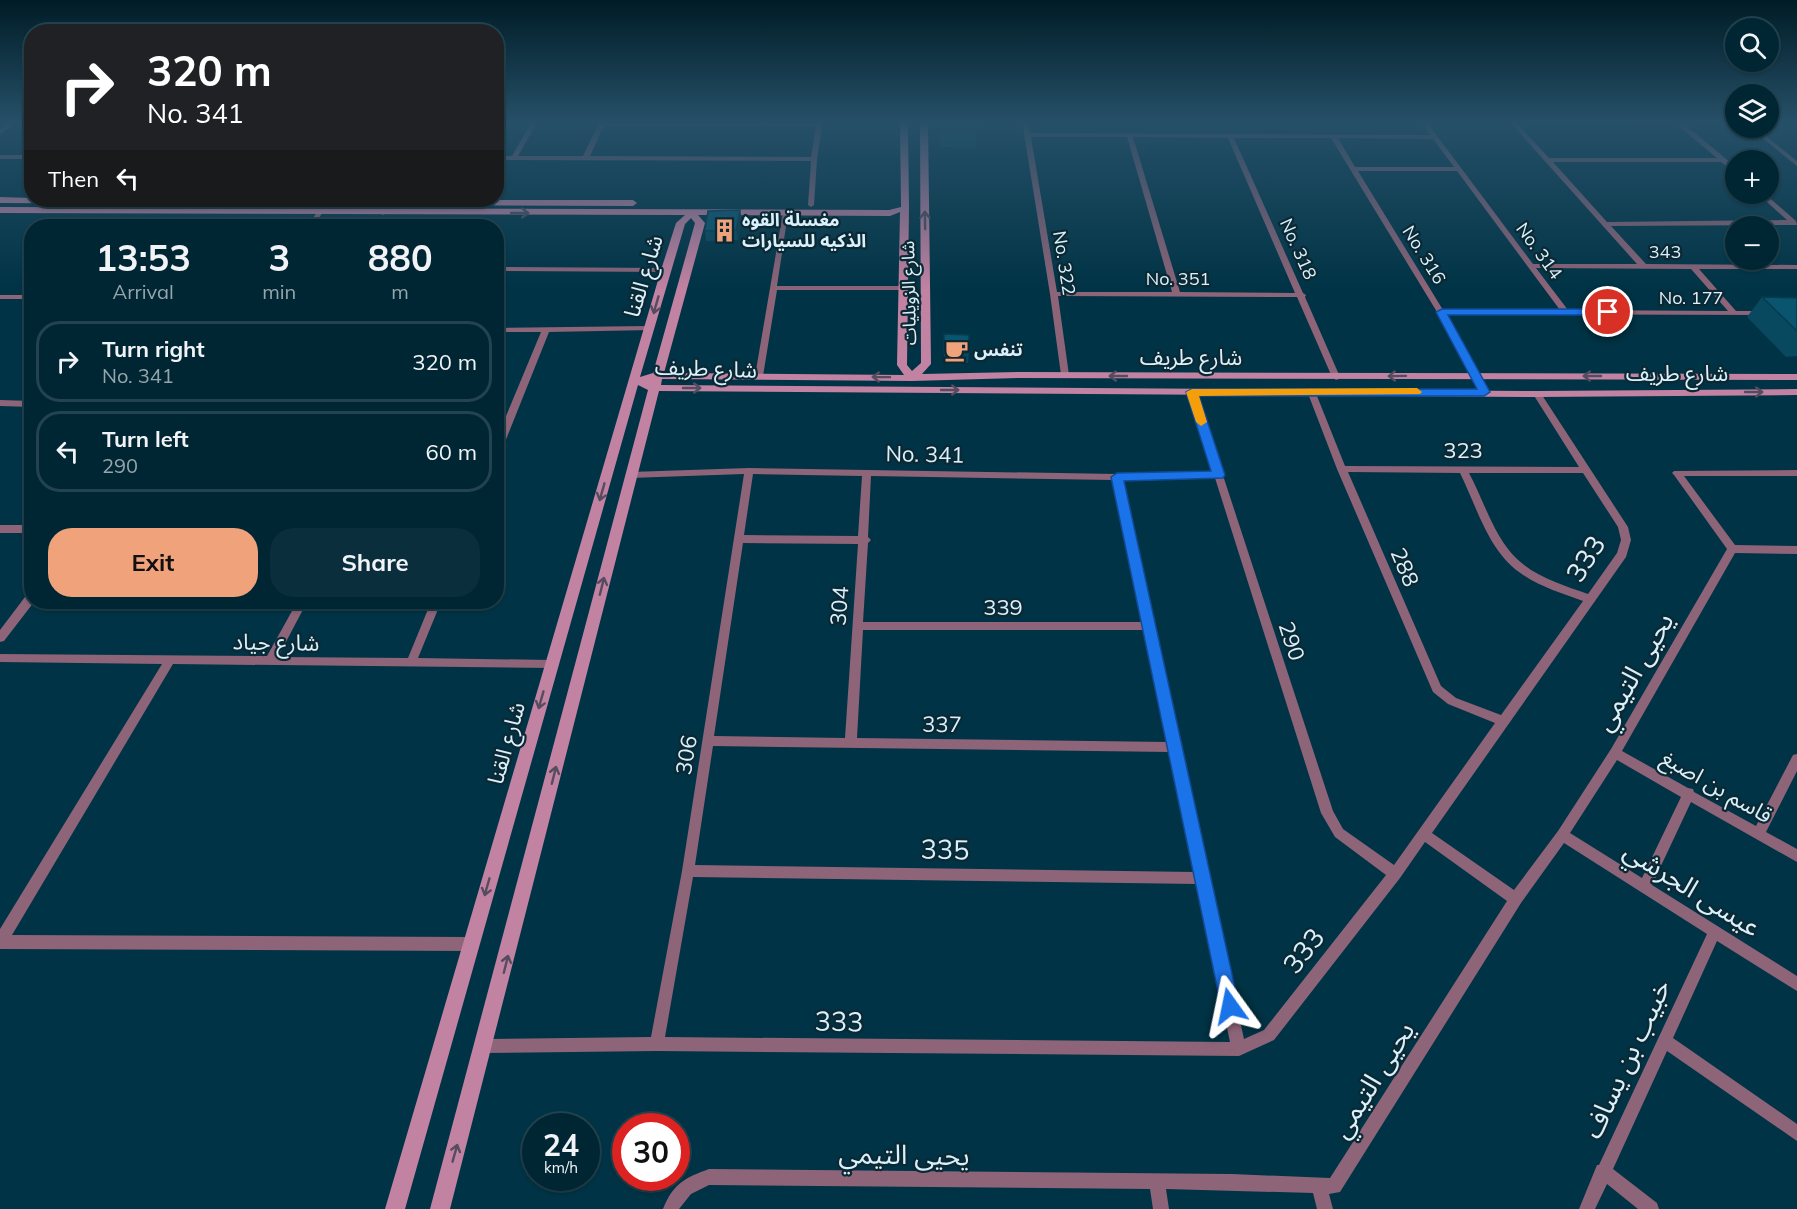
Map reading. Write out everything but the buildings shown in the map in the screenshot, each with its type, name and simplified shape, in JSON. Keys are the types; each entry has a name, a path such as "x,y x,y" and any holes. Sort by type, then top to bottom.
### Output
{"street":[{"path":"811,205 813,177"},
{"name":"شارع الزويليات","path":"905,177 902,365 912,378 926,364 924,177"},
{"name":"No. 322","path":"1034,177 1065,375"},
{"path":"1142,177 1176,293"},
{"name":"No. 318","path":"1249,177 1336,377"},
{"name":"No. 316","path":"1358,177 1442,312 1484,392"},
{"name":"No. 314","path":"1466,177 1565,312"},
{"path":"1564,177 1644,267"},
{"path":"0,200 24,200"},
{"path":"504,202 890,204 905,208"},
{"path":"1772,204 1795,224"},
{"path":"382,207 383,213"},
{"path":"383,213 392,207"},
{"path":"0,210 890,213 905,208"},
{"path":"315,219 320,212"},
{"name":"شارع القنا","path":"395,1209 666,270 681,223 692,213 700,223 630,475 485,1046 440,1209"},
{"path":"759,376 785,213"},
{"path":"1605,224 1795,224"},
{"name":"343","path":"1533,266 1797,267"},
{"path":"1693,267 1734,313"},
{"path":"504,269 666,270"},
{"path":"773,288 903,288"},
{"name":"No. 351","path":"1054,294 1302,295"},
{"path":"0,297 24,297"},
{"name":"No. 177","path":"1442,312 1774,313"},
{"path":"504,330 649,328"},
{"path":"504,432 546,330"},
{"name":"شارع طريف","path":"634,383 759,376 912,378 1065,375 1797,377"},
{"name":"شارع طريف","path":"655,382 1192,392 1537,394 1797,392"},
{"name":"288","path":"1311,391 1342,469 1437,689 1452,701 1503,721"},
{"name":"290","path":"1192,392 1327,813 1339,833 1395,874"},
{"name":"333","path":"485,1046 657,1044 1239,1049 1269,1035 1395,874 1622,554 1626,540 1623,527 1537,394"},
{"path":"0,403 24,404"},
{"name":"323","path":"1342,469 1585,470"},
{"path":"1463,469 1506,554 1521,568 1544,581 1589,599"},
{"name":"No. 341","path":"630,475 749,471 1117,477 1219,475"},
{"name":"306","path":"657,1044 688,871 749,471"},
{"name":"304","path":"851,742 865,540 867,473"},
{"path":"1797,473 1677,473 1732,549 1797,550"},
{"path":"1117,477 1239,1049"},
{"path":"0,529 24,529"},
{"path":"739,539 865,540"},
{"name":"يحيى التيمي","path":"671,1209 676,1196 688,1185 709,1177 1334,1186 1516,899 1562,835 1615,753 1732,549"},
{"path":"0,638 24,606"},
{"path":"270,661 298,609"},
{"path":"411,663 433,609"},
{"name":"339","path":"858,626 1149,626"},
{"name":"شارع جياد","path":"0,658 551,664"},
{"path":"0,942 170,660"},
{"name":"337","path":"708,741 1174,747"},
{"name":"قاسم بن اصبغ","path":"1615,753 1797,856"},
{"path":"1760,834 1797,759"},
{"path":"1644,888 1689,793"},
{"path":"1423,834 1516,899"},
{"name":"عيسى الجرشي","path":"1562,835 1797,984"},
{"name":"335","path":"688,871 1202,878"},
{"name":"خبيب بن يساف","path":"1587,1209 1714,931"},
{"path":"0,942 471,944"},
{"path":"1664,1040 1797,1133"},
{"path":"1603,1171 1652,1209"},
{"path":"1157,1182 1161,1209"},
{"path":"1319,1185 1325,1209"}],"slow traffic":[{"path":"1201,422 1192,392 1417,392"}],"place":[{"name":"مغسلة القوه الذكيه للسيارات","path":"724,230"},
{"name":"تنفس","path":"956,350"}],"route":[{"path":"1230,1006 1117,477 1219,475 1192,392 1484,392 1442,312 1608,312"}]}
